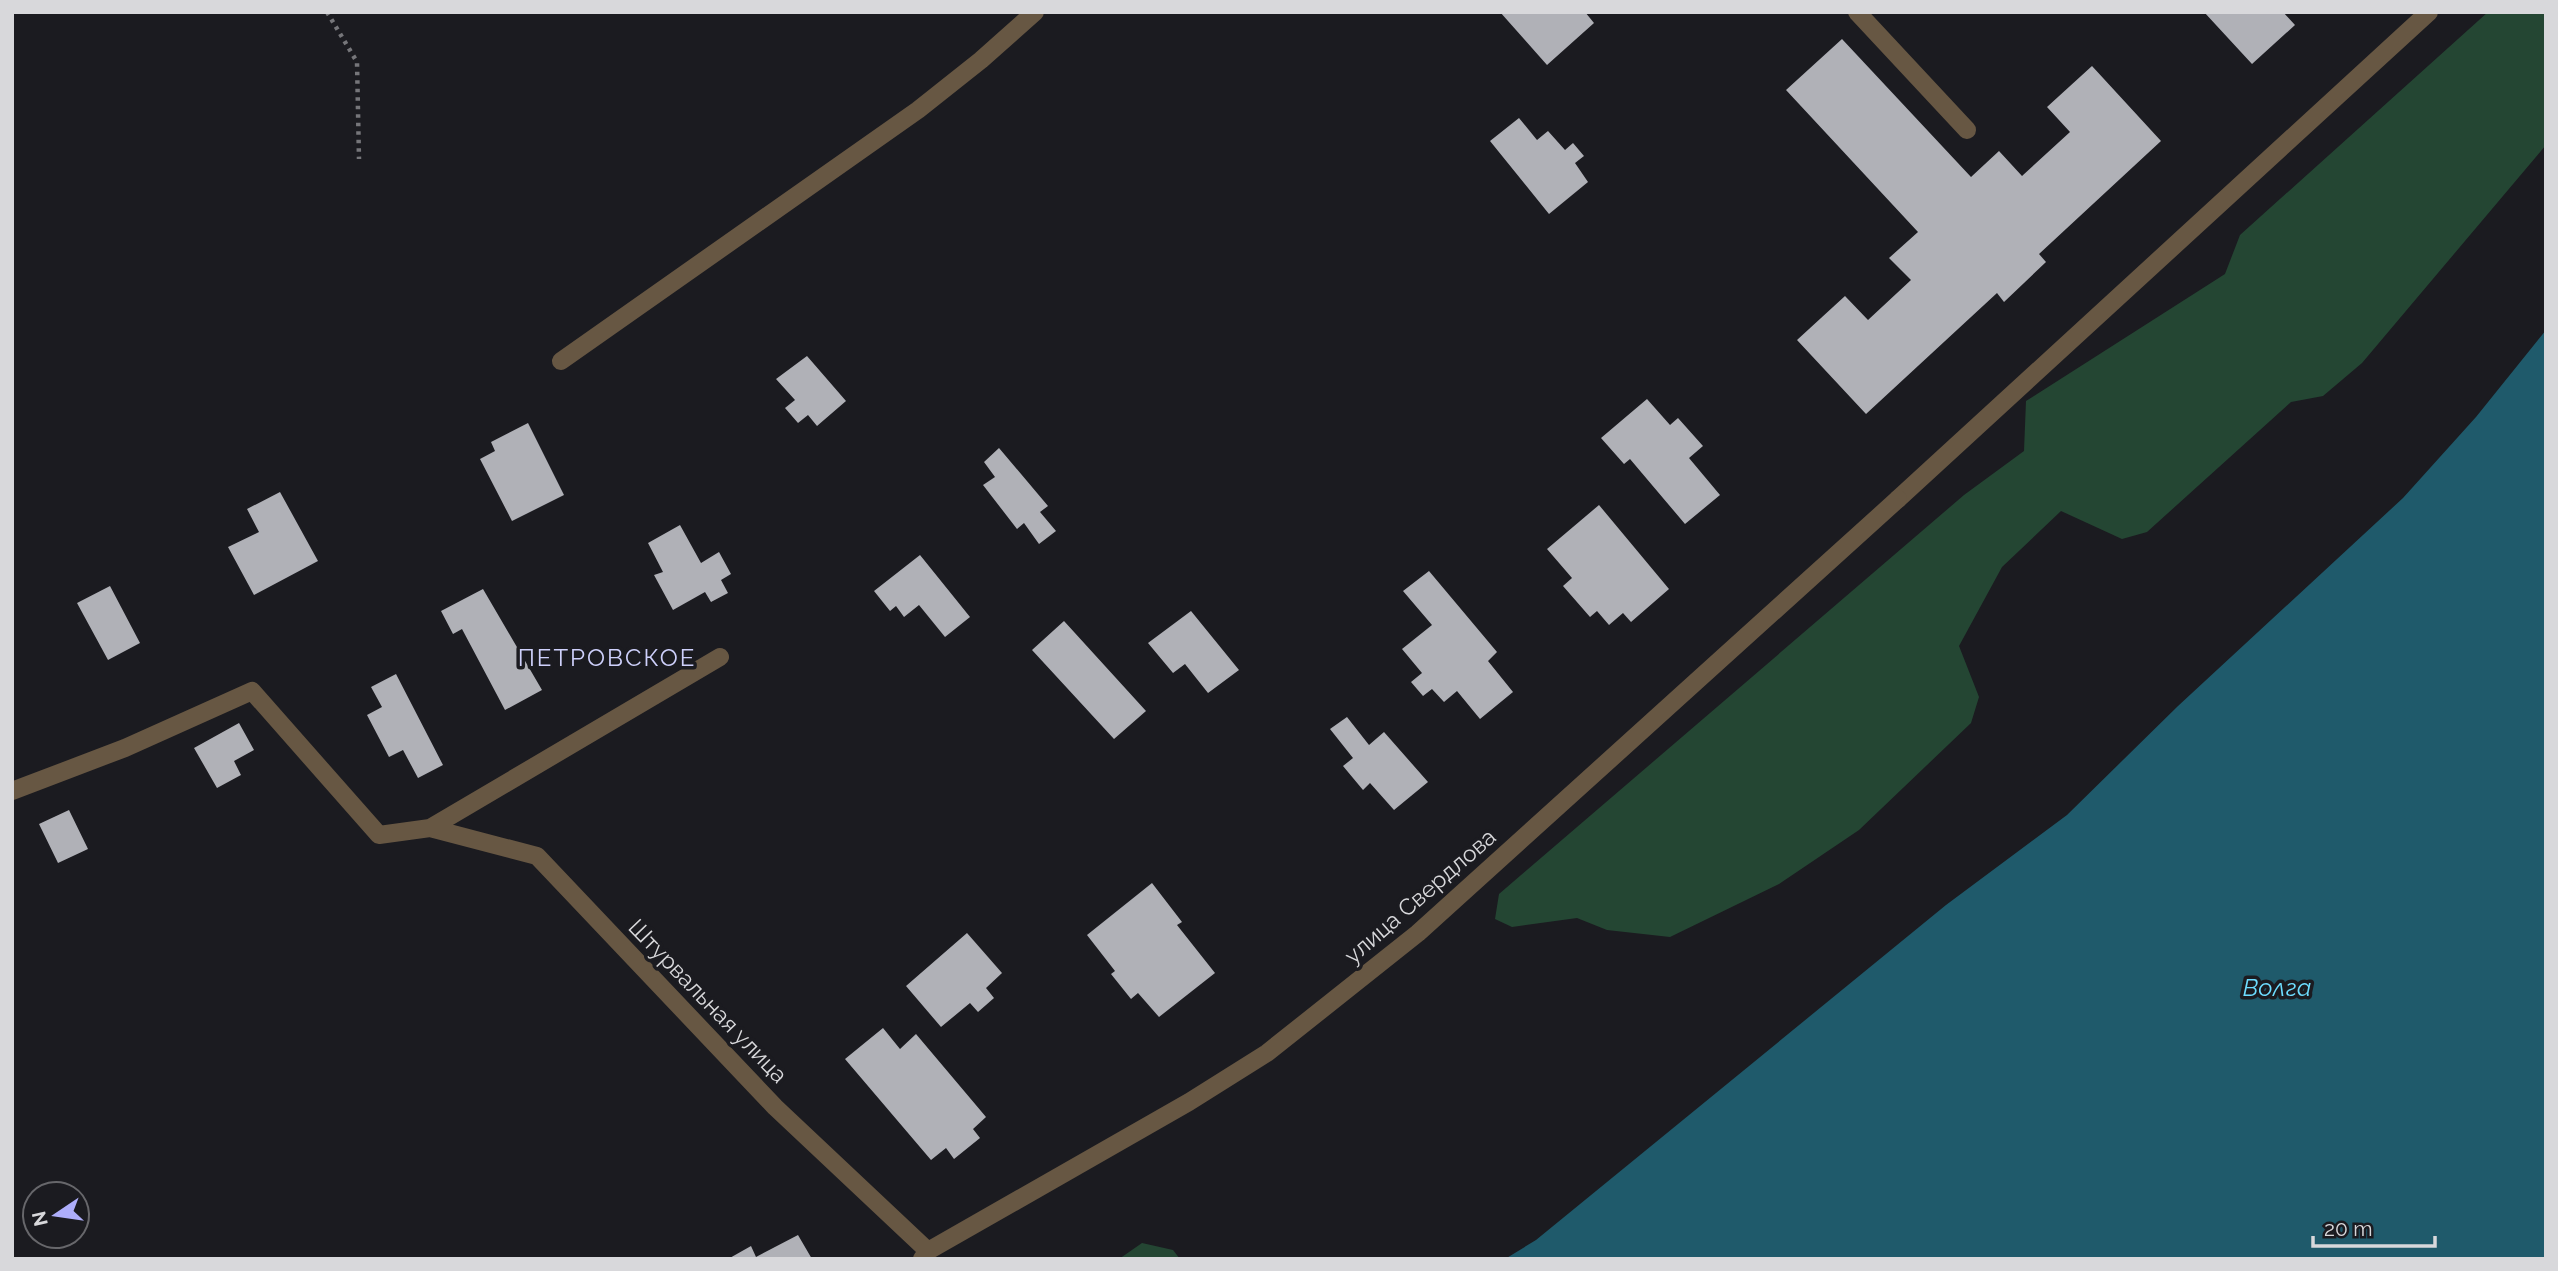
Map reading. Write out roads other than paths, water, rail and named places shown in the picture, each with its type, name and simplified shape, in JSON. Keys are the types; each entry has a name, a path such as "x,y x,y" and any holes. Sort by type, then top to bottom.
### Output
{"street":[{"path":"561,361 918,110 981,60 1035,12"},
{"path":"1857,12 1967,130"},
{"name":"улица Свердлова","path":"925,1255 1189,1102 1267,1053 1418,933 1898,499 2429,12"},
{"path":"12,791 125,748 252,691 379,835 430,828 720,657"},
{"name":"Штурвальная улица","path":"430,828 537,856 775,1107 925,1255"}],"water":[{"name":"Волга","path":"2546,330 2546,1259 1505,1259 1536,1240 1946,905 2067,815 2178,706 2403,498 2476,417"}],"district":[{"name":"ПЕТРОВСКОЕ","path":"607,658"}]}
